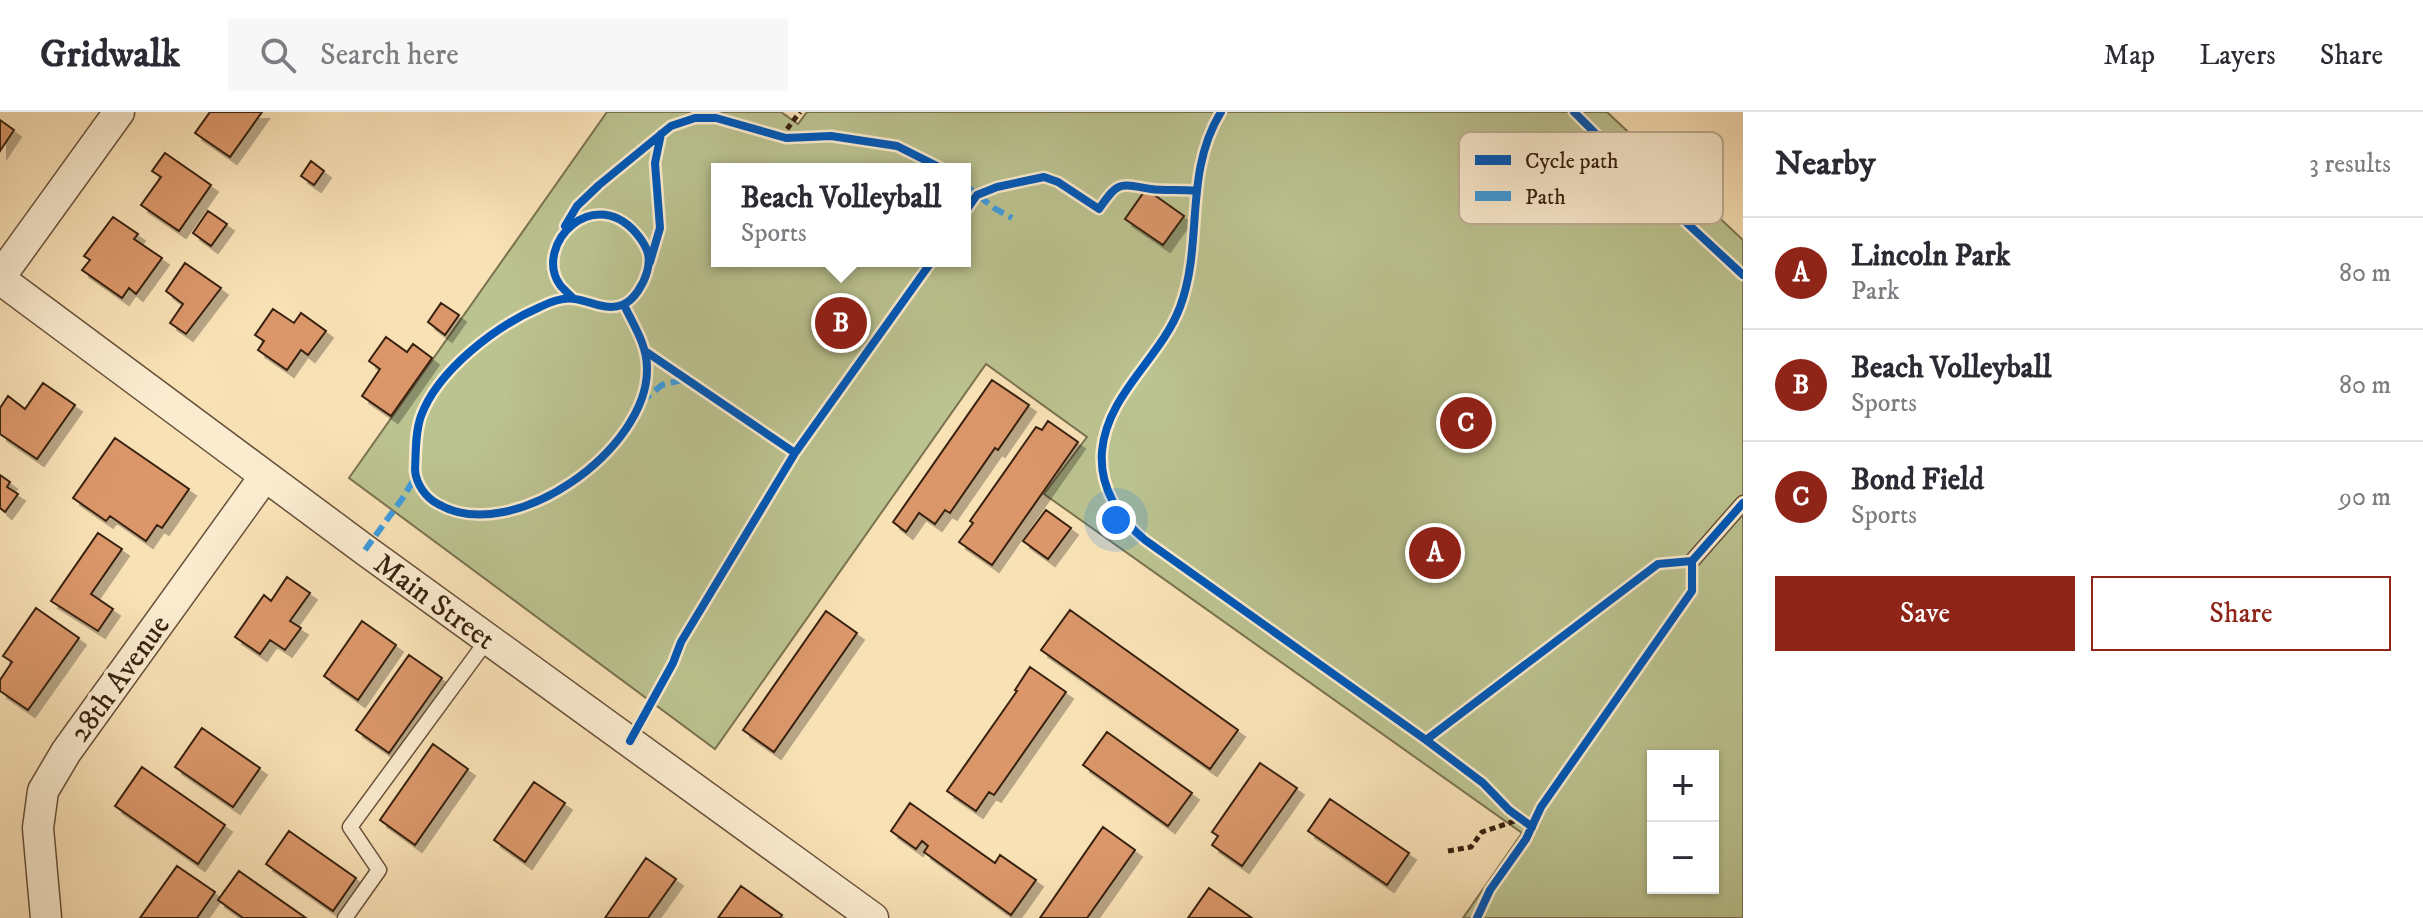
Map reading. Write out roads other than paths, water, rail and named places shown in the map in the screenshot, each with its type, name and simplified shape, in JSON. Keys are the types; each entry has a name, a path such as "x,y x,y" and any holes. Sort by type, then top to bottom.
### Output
{"street":[{"path":"0,278 119,112"},
{"name":"Main Street","path":"0,278 859,914"},
{"name":"28th Avenue","path":"45,910 38,828 43,791 66,752 265,476"}],"lane":[{"path":"1692,561 1743,503"},
{"path":"345,918 379,870 350,827 488,639"}],"place":[{"name":"Beach Volleyball","path":"841,323"},
{"name":"Bond Field","path":"1466,423"},
{"name":"Lincoln Park","path":"1435,553"}]}
